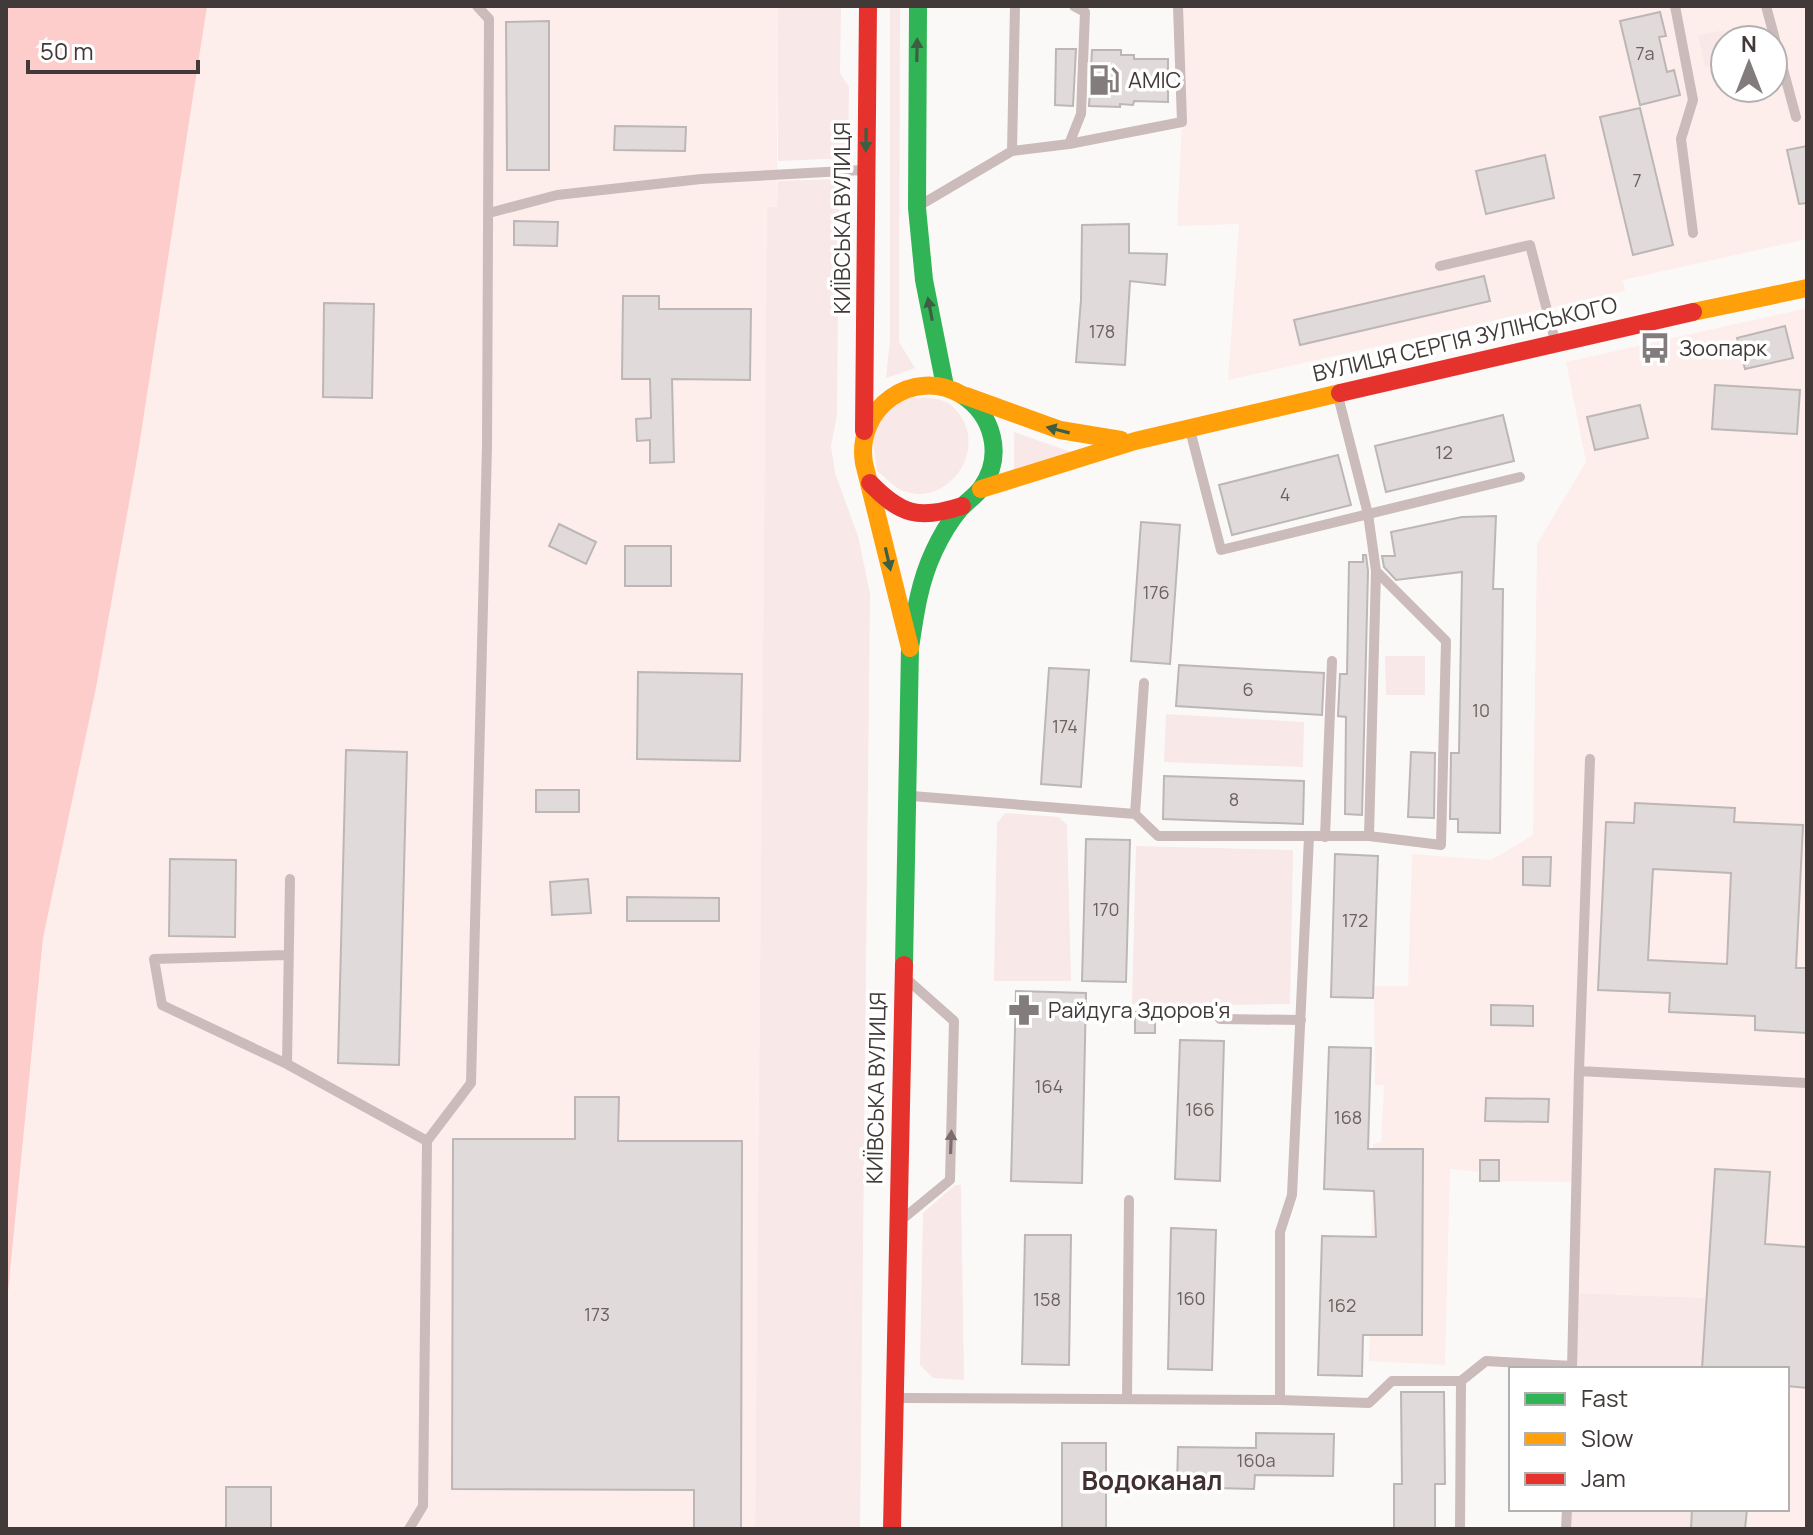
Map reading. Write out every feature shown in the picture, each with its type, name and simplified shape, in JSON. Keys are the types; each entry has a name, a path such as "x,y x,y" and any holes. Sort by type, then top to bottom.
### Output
{"main road":[{"name":"КИЇВСЬКА ВУЛИЦЯ","path":"864,431 868,6"},
{"path":"918,6 917,208 924,280 945,386"},
{"name":"ВУЛИЦЯ СЕРГІЯ ЗУЛІНСЬКОГО","path":"1135,441 1807,288"},
{"path":"910,648 862,458 864,431 876,408 896,392 920,384 945,386 1037,425 1084,437 1135,441"},
{"path":"910,648 923,574 940,538 962,506 981,489 992,465 993,439 984,415 966,396"},
{"path":"981,489 1135,441"},
{"path":"870,483 888,503 912,514 938,515 962,506"},
{"name":"КИЇВСЬКА ВУЛИЦЯ","path":"892,1529 910,648"}],"lane":[{"path":"409,1529 423,1506 427,1141 471,1083 487,446 489,213 489,19 477,6"},
{"path":"1012,151 1015,6"},
{"path":"1069,144 1081,114 1085,12 1074,6"},
{"path":"917,208 1012,151 1069,144 1182,122 1178,6"},
{"path":"1675,6 1693,100 1681,139 1693,233"},
{"path":"1766,6 1796,117"},
{"path":"489,213 557,195 701,179 865,170"},
{"path":"1440,266 1530,245 1556,343"},
{"path":"1337,394 1368,514 1376,571 1369,836"},
{"path":"1190,428 1221,550 1520,477"},
{"path":"906,796 1135,814 1158,836 1369,836 1441,845 1446,641 1376,571"},
{"path":"1325,837 1332,661"},
{"path":"1135,814 1144,683"},
{"path":"894,1398 1369,1403 1392,1381 1461,1381 1486,1361 1572,1367 1590,759"},
{"path":"1280,1400 1280,1232 1292,1195 1309,837"},
{"path":"287,1064 290,879"},
{"path":"287,955 154,959 162,1005 287,1064 427,1141"},
{"path":"897,1223 950,1180 954,1021 902,976"},
{"path":"1220,1019 1301,1020"},
{"path":"1579,1071 1807,1083"},
{"path":"1127,1399 1129,1200"},
{"path":"1460,1529 1461,1381"}],"shaded area":[{"path":"6,6 207,6 138,453 96,688 43,938 6,1312"},
{"path":"207,6 778,6 777,207 767,208 755,1529 6,1529 6,1312 43,938 96,688 138,453"},
{"path":"778,6 841,6 840,73 849,87 848,158 778,161"},
{"path":"890,6 900,6 899,342 915,368 886,378 890,340"},
{"path":"1178,6 1807,6 1807,239 1623,280 1625,291 1228,380 1239,224 1177,226 1182,122"},
{"path":"1709,33 1709,66 1705,67 1698,35"},
{"path":"839,179 837,415 831,446 835,473 858,536 870,593 860,1529 755,1529 767,207 777,207 778,181"},
{"path":"1807,308 1807,1529 1691,1529 1692,1511 1789,1511 1789,1367 1702,1367 1707,1298 1574,1293 1577,1182 1480,1181 1480,1172 1450,1169 1445,1365 1369,1361 1373,1144 1381,1142 1384,1085 1375,1085 1374,986 1408,986 1412,854 1491,860 1533,835 1537,544 1586,462 1566,362"},
{"path":"901,397 934,398 947,402 960,416 968,433 964,462 945,486 932,492 917,494 901,490 877,471 871,428"},
{"path":"1014,432 1077,454 1014,469"},
{"path":"1385,656 1425,656 1425,695 1386,695"},
{"path":"1166,714 1304,722 1303,767 1164,762"},
{"path":"1005,813 1059,817 1067,825 1071,981 994,981 997,823"},
{"path":"1136,846 1293,850 1290,1004 1219,1005 1215,1010 1132,1004"},
{"path":"955,1185 961,1185 964,1380 933,1378 920,1365 923,1213"},
{"path":"1574,1293 1707,1298 1702,1367 1572,1367"},
{"path":"1567,1511 1692,1511 1691,1529 1566,1529"}],"building":[{"path":"1660,12 1666,36 1659,37 1667,72 1674,70 1680,95 1640,105 1620,21"},
{"path":"549,21 549,170 507,170 506,22"},
{"path":"1056,49 1076,49 1073,106 1055,105"},
{"path":"1092,50 1121,50 1121,55 1134,55 1134,59 1168,59 1168,102 1134,101 1133,105 1120,104 1120,107 1089,106"},
{"path":"1640,108 1673,245 1633,255 1600,117"},
{"path":"615,126 686,127 685,151 614,150"},
{"path":"1807,146 1807,203 1799,204 1787,150"},
{"path":"1545,155 1554,198 1486,214 1476,171"},
{"path":"514,221 558,222 557,246 514,245"},
{"path":"1129,224 1129,253 1167,254 1165,285 1130,281 1125,365 1076,362 1082,225"},
{"path":"1484,276 1490,301 1300,345 1294,320"},
{"path":"623,296 659,296 659,309 751,309 750,380 672,379 674,462 650,463 650,440 637,441 636,419 651,418 650,379 622,379"},
{"path":"324,303 374,304 372,398 323,397"},
{"path":"1785,326 1793,358 1745,369 1737,338"},
{"path":"1715,385 1800,390 1797,434 1712,429"},
{"path":"1640,405 1648,438 1595,450 1587,417"},
{"path":"1503,415 1514,461 1386,492 1375,446"},
{"path":"1338,455 1351,505 1232,535 1219,485"},
{"path":"1496,516 1493,589 1503,589 1500,833 1458,832 1458,819 1450,819 1451,753 1459,753 1462,572 1396,580 1384,567 1382,556 1395,556 1391,532 1462,517"},
{"path":"1141,522 1180,525 1170,664 1131,661"},
{"path":"559,524 596,542 586,564 549,546"},
{"path":"625,546 671,546 671,586 625,586"},
{"path":"1363,555 1366,555 1368,571 1362,815 1345,814 1346,717 1338,716 1340,674 1347,674 1349,562 1363,562"},
{"path":"1179,665 1324,673 1322,715 1176,706"},
{"path":"1049,668 1089,670 1081,787 1041,784"},
{"path":"638,672 742,674 740,761 637,759"},
{"path":"346,750 407,752 399,1065 338,1063"},
{"path":"1411,752 1435,753 1434,818 1408,817"},
{"path":"1164,776 1304,781 1303,824 1163,819"},
{"path":"536,790 579,790 579,812 536,812"},
{"path":"1635,803 1735,808 1734,822 1803,825 1796,968 1807,968 1807,1033 1755,1030 1755,1016 1669,1012 1670,993 1598,990 1606,822 1634,823","holes":["1653,869 1731,873 1727,964 1648,960"]},
{"path":"1086,839 1130,840 1126,982 1082,981"},
{"path":"1335,854 1378,856 1373,998 1331,997"},
{"path":"1523,857 1551,857 1550,886 1523,885"},
{"path":"170,859 236,860 235,937 169,936"},
{"path":"588,879 591,913 552,915 550,882"},
{"path":"627,897 719,898 719,921 627,921"},
{"path":"1016,991 1086,993 1082,1183 1011,1181"},
{"path":"1491,1005 1533,1006 1533,1026 1491,1025"},
{"path":"1135,1012 1155,1012 1155,1033 1135,1033"},
{"path":"1180,1040 1224,1041 1220,1181 1175,1179"},
{"path":"1329,1047 1371,1048 1368,1149 1423,1149 1422,1335 1363,1335 1362,1376 1318,1375 1322,1236 1376,1237 1374,1191 1324,1189"},
{"path":"575,1097 619,1097 618,1141 742,1141 741,1529 694,1529 694,1490 452,1489 453,1139 575,1139"},
{"path":"1486,1098 1549,1099 1548,1122 1485,1121"},
{"path":"1480,1160 1499,1160 1499,1181 1480,1181"},
{"path":"1715,1169 1770,1172 1765,1244 1807,1247 1807,1388 1789,1386 1789,1367 1702,1367"},
{"path":"1171,1228 1216,1230 1212,1370 1168,1369"},
{"path":"1025,1235 1071,1235 1069,1365 1022,1364"},
{"path":"1401,1392 1444,1392 1445,1484 1435,1484 1435,1529 1394,1529 1394,1484 1402,1484"},
{"path":"1256,1433 1334,1434 1333,1476 1255,1475 1254,1489 1177,1487 1178,1447 1256,1448"},
{"path":"1062,1443 1106,1443 1106,1529 1062,1529"},
{"path":"226,1487 271,1487 271,1529 226,1529"},
{"path":"1692,1511 1747,1511 1745,1529 1691,1529"}],"traffic: fast":[{"path":"918,6 917,208 924,280 945,386"},
{"path":"904,965 910,648 916,611 925,575 939,540 956,514 982,487 993,462 994,449 988,424 973,403 962,395"}],"traffic: slow":[{"path":"1693,312 1807,288"},
{"path":"910,648 864,463 864,443 869,425 878,410 907,389 943,387 962,395"},
{"path":"981,489 1135,441 1340,393"},
{"path":"966,396 1060,430 1121,440"}],"traffic: jam":[{"path":"864,431 868,6"},
{"path":"1340,393 1693,312"},
{"path":"870,483 891,502 912,512 934,513 962,506"},
{"path":"892,1529 904,965"}],"place":[{"name":"АМІС","path":"1104,80"},
{"name":"Зоопарк","path":"1655,348"},
{"name":"Райдуга Здоров'я","path":"1024,1010"}],"district":[{"name":"Водоканал","path":"1152,1481"}]}
